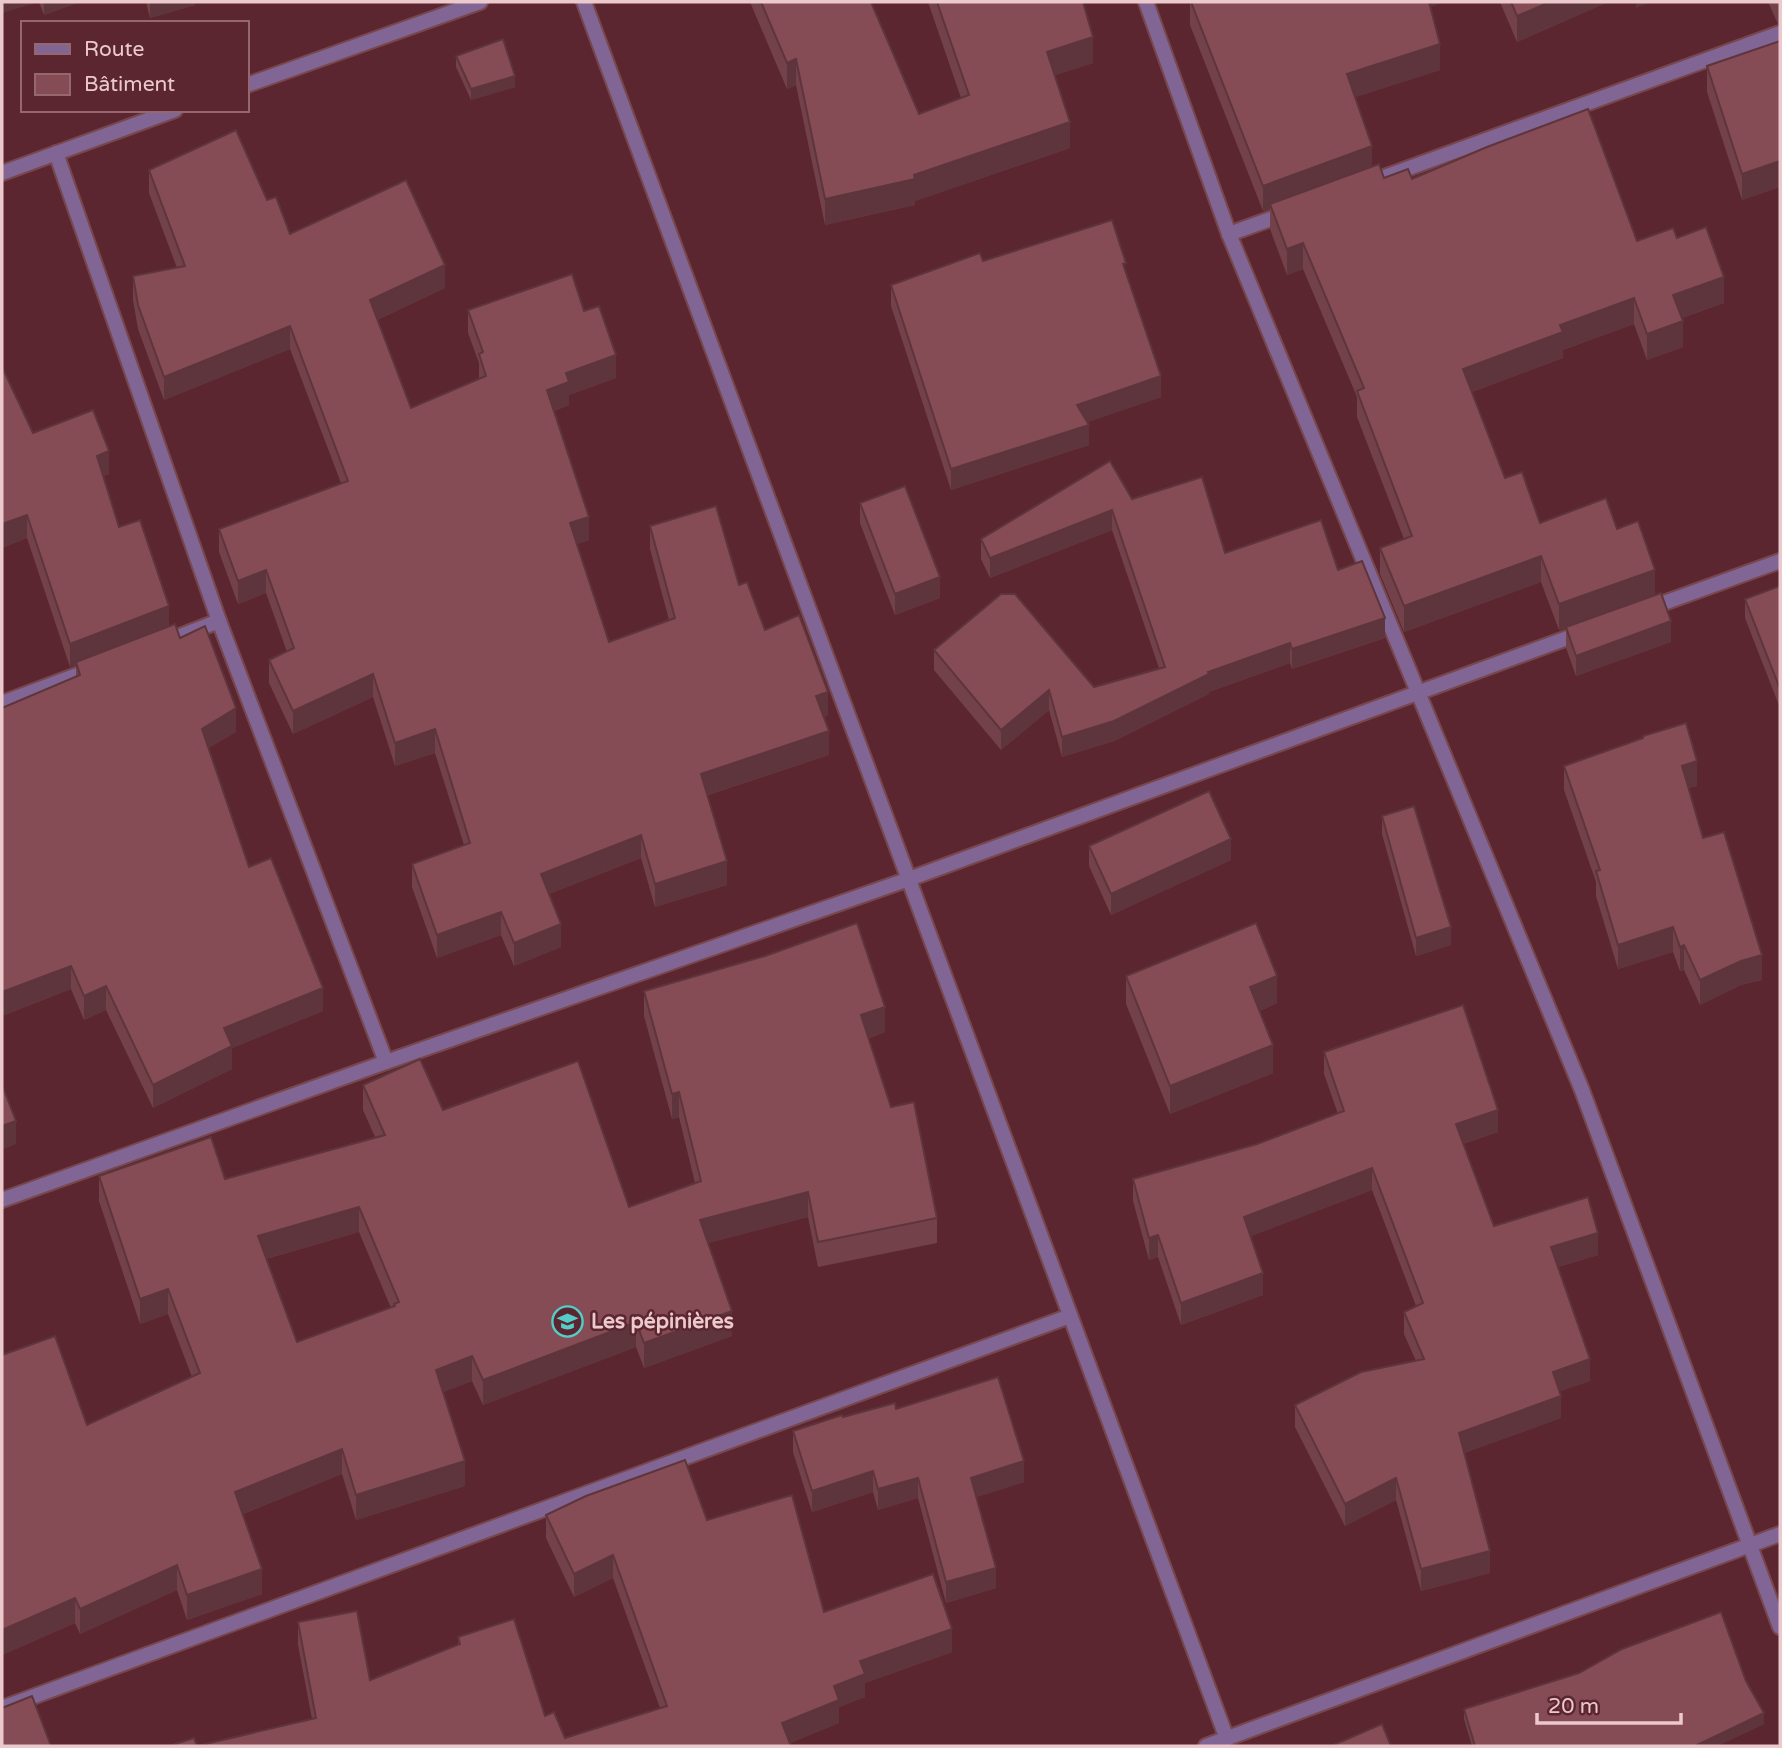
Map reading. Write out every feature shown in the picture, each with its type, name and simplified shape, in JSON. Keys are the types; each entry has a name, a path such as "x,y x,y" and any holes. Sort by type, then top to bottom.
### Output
{"street":[{"path":"248,85 480,2"},
{"path":"584,2 1227,1739"},
{"path":"1146,2 1229,234 1582,1090 1780,1627"},
{"path":"1347,191 1780,33"},
{"path":"2,173 170,112"},
{"path":"57,153 219,621 386,1062"},
{"path":"1229,234 1295,210"},
{"path":"1638,612 1780,561"},
{"path":"142,650 219,621"},
{"path":"2,1200 909,879 1599,626"},
{"path":"2,703 104,664"},
{"path":"2,1708 1070,1316"},
{"path":"1206,1746 1780,1534"}],"building":[{"path":"761,2 871,2 919,114 969,95 937,2 1083,2 1093,37 1047,52 1070,122 914,175 915,179 825,199 796,59 787,63"},
{"path":"1191,2 1429,2 1440,44 1347,74 1372,146 1263,186"},
{"path":"1511,2 1550,2 1517,16"},
{"path":"503,39 515,76 471,89 456,56"},
{"path":"1780,41 1780,161 1742,174 1707,66"},
{"path":"1588,109 1637,241 1673,228 1677,238 1706,227 1724,277 1673,295 1683,321 1647,334 1634,298 1560,325 1563,332 1463,369 1505,478 1522,472 1540,523 1606,498 1617,529 1638,521 1655,570 1559,604 1541,556 1404,606 1380,548 1412,536 1357,391 1364,388 1303,243 1287,249 1270,204 1379,164 1384,178 1408,169 1412,179"},
{"path":"236,130 267,200 276,197 290,234 406,180 445,265 370,300 411,408 486,376 479,354 483,352 468,310 572,274 584,311 599,306 616,355 566,373 569,382 547,390 589,517 570,523 609,642 675,618 650,526 716,506 739,585 747,582 765,630 799,615 828,692 816,696 829,731 701,774 727,861 655,884 641,835 541,874 561,924 514,943 501,912 437,935 412,864 470,843 435,729 395,743 373,674 293,711 269,660 294,648 266,570 238,581 219,529 348,481 290,326 164,377 138,305 133,276 185,266 149,170"},
{"path":"1112,220 1126,263 1123,264 1161,376 1077,405 1089,425 951,469 891,285 980,253 983,261"},
{"path":"2,367 33,433 93,410 109,451 97,456 119,527 140,520 169,606 70,644 27,515 2,524"},
{"path":"1110,461 1132,499 1202,477 1225,553 1321,520 1338,570 1362,561 1385,618 1292,649 1290,643 1208,672 1209,674 1114,721 1062,737 1049,690 1001,730 934,650 1001,594 1015,594 1094,687 1165,667 1112,510 990,558 981,539"},
{"path":"905,486 940,577 895,594 860,503"},
{"path":"1780,586 1780,689 1745,599"},
{"path":"1661,593 1671,621 1576,656 1566,627"},
{"path":"175,624 180,638 205,626 236,708 202,729 249,867 271,858 323,988 224,1028 232,1046 153,1085 106,986 84,996 71,966 2,992 2,708 80,675 76,662"},
{"path":"1686,723 1697,761 1682,766 1703,838 1724,832 1762,955 1741,961 1700,980 1684,945 1680,947 1673,927 1618,945 1596,871 1600,870 1564,766"},
{"path":"1209,791 1231,839 1111,894 1089,846"},
{"path":"1414,806 1451,927 1416,938 1382,816"},
{"path":"857,923 885,1007 861,1015 891,1107 914,1102 937,1218 818,1242 808,1192 700,1220 732,1311 644,1343 636,1322 483,1380 472,1356 436,1370 465,1461 356,1495 342,1449 235,1492 262,1569 187,1595 177,1565 80,1609 75,1598 2,1630 2,1355 55,1336 87,1425 200,1373 168,1289 140,1299 99,1176 211,1137 225,1179 385,1135 363,1085 420,1059 443,1110 578,1061 629,1207 701,1181 679,1092 672,1094 644,991 765,956","holes":["359,1207 399,1302 394,1304 395,1306 297,1342 258,1236"]},
{"path":"1256,923 1277,976 1250,987 1273,1045 1170,1086 1126,976"},
{"path":"1463,1005 1498,1110 1456,1124 1494,1226 1588,1197 1598,1233 1551,1247 1590,1359 1553,1372 1561,1396 1459,1433 1490,1551 1421,1569 1396,1478 1345,1504 1295,1405 1361,1372 1424,1359 1404,1312 1423,1303 1372,1168 1244,1217 1263,1273 1181,1303 1158,1235 1149,1238 1133,1179 1257,1144 1344,1111 1324,1052"},
{"path":"2,1085 16,1121 2,1126"},
{"path":"998,1377 1024,1461 971,1478 996,1568 946,1582 918,1478 878,1489 873,1471 812,1491 793,1431 842,1415 843,1417 895,1403 896,1409"},
{"path":"685,1460 707,1520 792,1495 824,1612 933,1574 952,1629 860,1661 865,1674 834,1686 839,1700 782,1723 791,1746 197,1746 316,1718 298,1622 357,1611 370,1680 460,1644 458,1637 514,1619 545,1716 554,1712 565,1738 667,1706 613,1555 574,1574 546,1515 586,1496"},
{"path":"1721,1612 1746,1681 1764,1713 1695,1746 1475,1746 1464,1709 1579,1673 1622,1649"},
{"path":"32,1696 51,1746 2,1746 2,1708"},
{"path":"1382,1724 1391,1746 1331,1746"},
{"path":"194,1738 197,1746 169,1746"}],"place":[{"name":"Les pépinières","path":"568,1321"}]}
